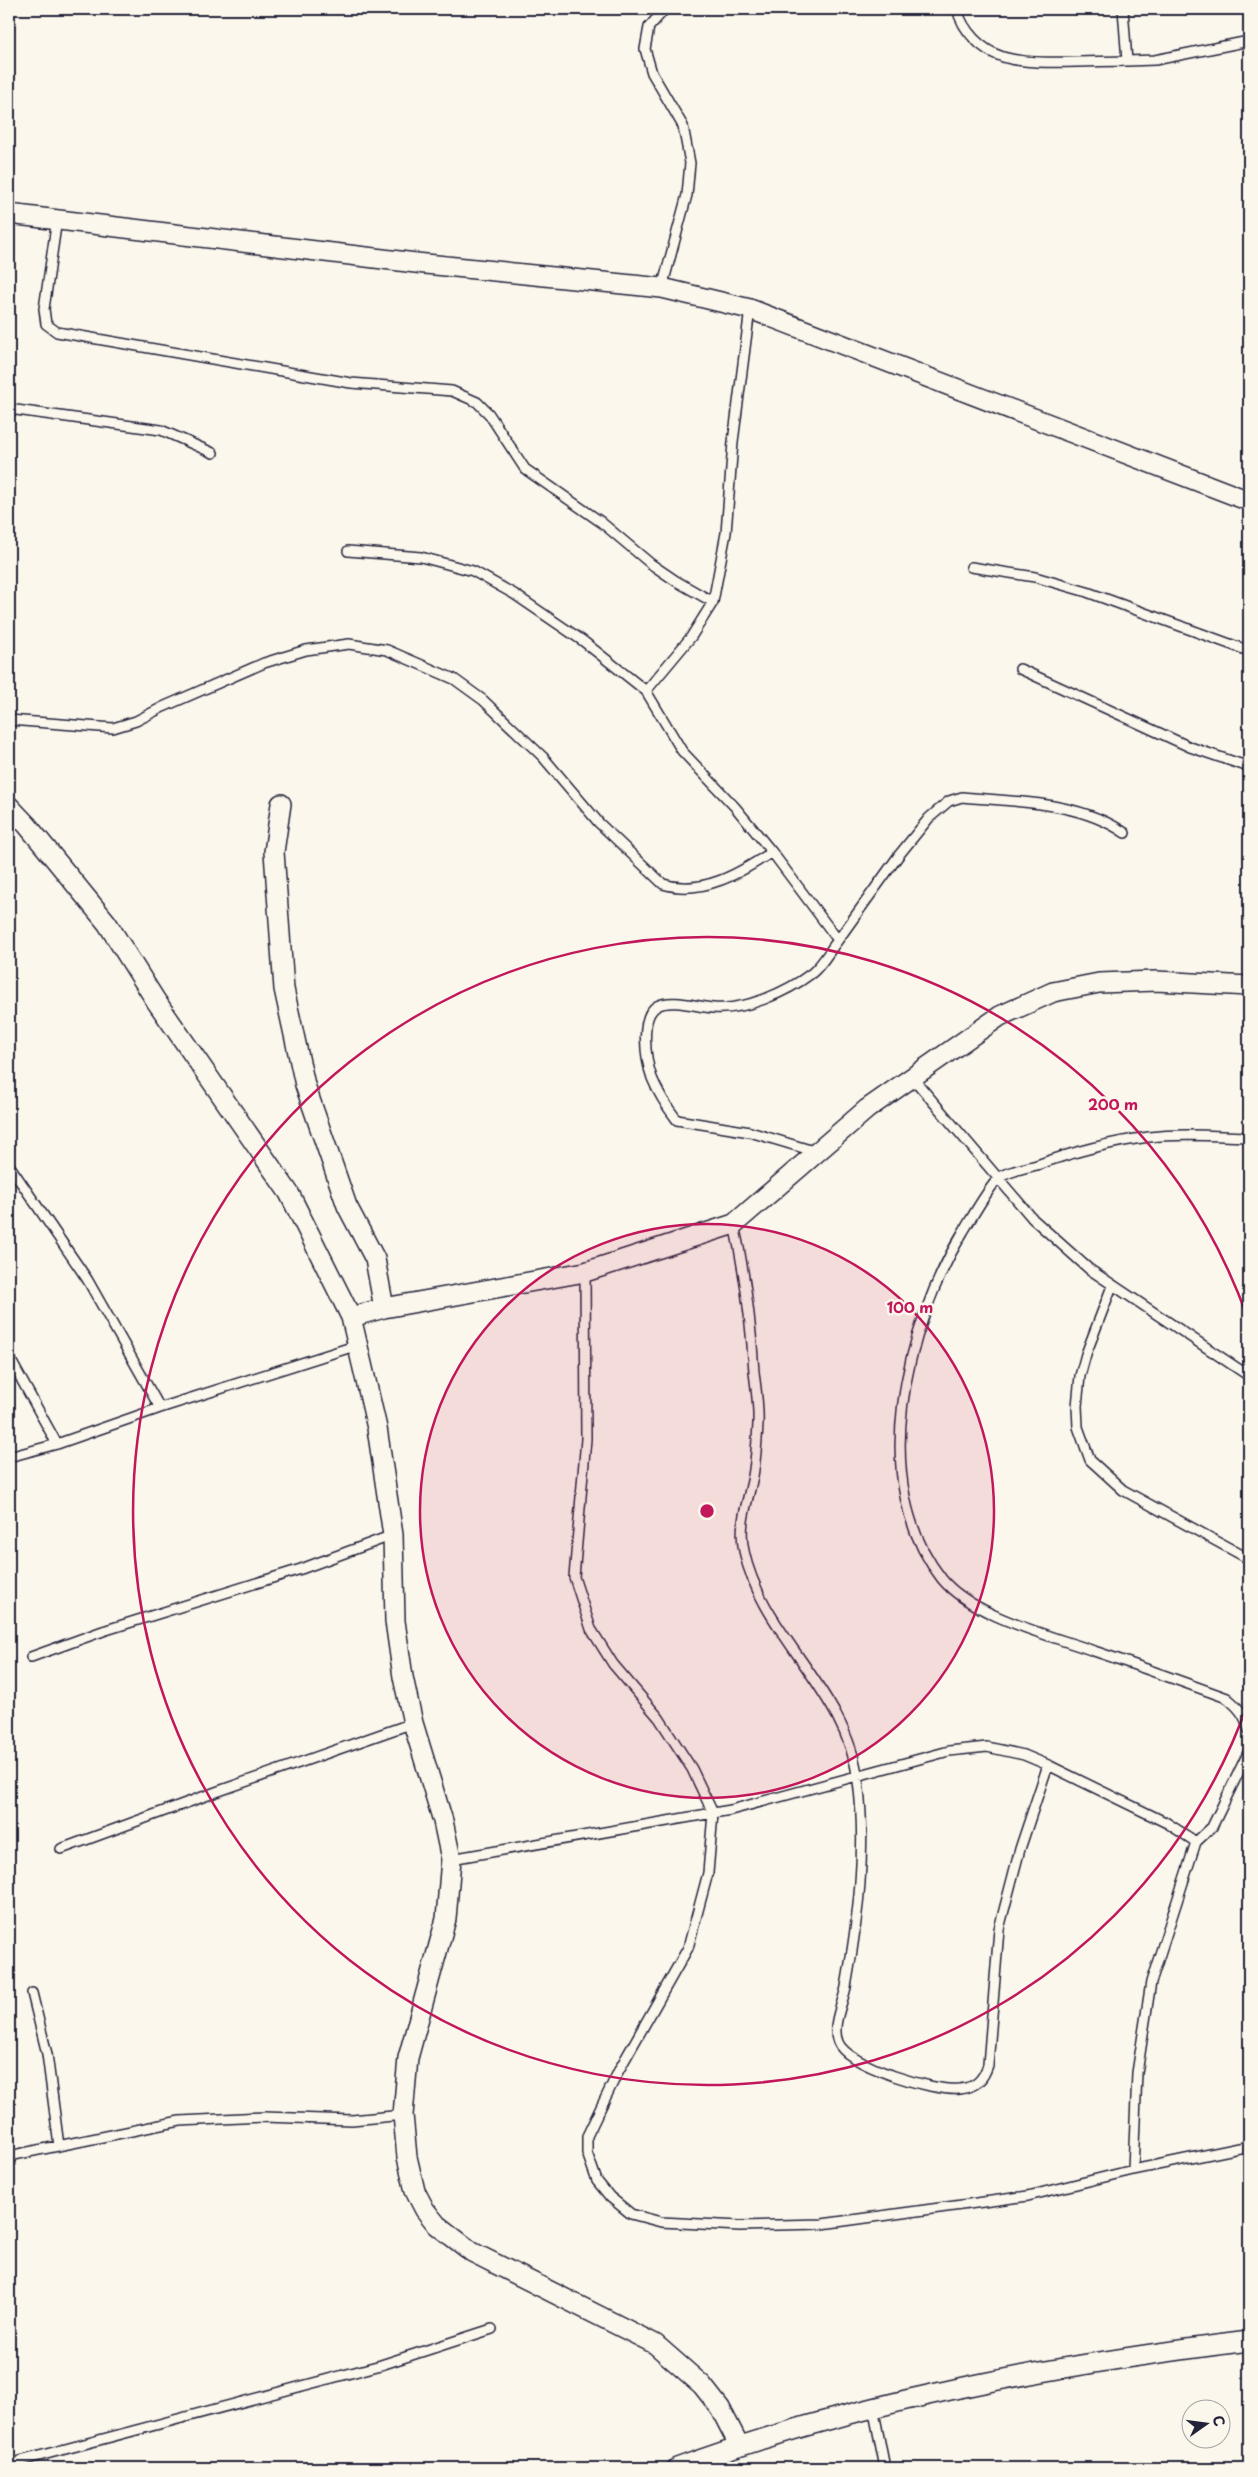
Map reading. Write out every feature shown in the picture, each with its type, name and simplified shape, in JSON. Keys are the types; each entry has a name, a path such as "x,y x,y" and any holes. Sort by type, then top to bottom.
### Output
{"street":[{"path":"9,214 416,263 662,288 750,309 882,358 1249,501"},
{"path":"281,804 274,852 284,988 305,1086 347,1206 375,1259 384,1308"},
{"path":"9,806 28,825 107,924 156,1001 290,1193 351,1317 377,1428 394,1535 395,1620 403,1677 413,1723 443,1821 451,1859 446,1919 408,2058 403,2116 411,2178 425,2210 437,2225 472,2252 655,2344 702,2385 720,2408 739,2445"},
{"path":"351,1317 384,1308 585,1272 734,1224 867,1110 912,1077 1000,1016 1052,992 1099,983 1156,981 1249,986"},
{"path":"677,2468 739,2445 873,2407 986,2381 1112,2359 1249,2341"}],"lane":[{"path":"662,288 687,194 690,163 683,126 677,112 652,73 645,48 649,26 664,9"},
{"path":"957,9 960,20 968,33 981,44 1003,57 1025,60 1155,60 1249,41"},
{"path":"1123,9 1127,61"},
{"path":"57,219 44,309 46,324 57,332 351,383 452,391 477,402 489,414 525,469 601,522 669,577 713,602"},
{"path":"646,691 691,637 713,602 726,532 733,442 750,309"},
{"path":"9,409 161,430 213,453"},
{"path":"348,551 420,557 473,570 514,594 583,641 646,691 682,751 735,807 772,852 838,940"},
{"path":"971,567 1019,574 1088,592 1249,651"},
{"path":"9,720 112,728 136,721 163,707 264,663 306,650 349,644 359,645 387,650 419,663 454,679 483,700 543,757 598,823 663,884 675,888 688,888 714,883 745,870 772,852"},
{"path":"1020,669 1190,747 1249,767"},
{"path":"817,1152 750,1132 677,1120 663,1101 648,1063 645,1024 652,1010 662,1004 716,1008 747,1004 785,989 813,972 899,855 938,808 949,801 962,797 1053,806 1106,822 1125,833"},
{"path":"912,1077 1034,1219 1089,1269 1249,1376"},
{"path":"1249,1137 1150,1137 1077,1151 1000,1178 972,1216 943,1265 913,1350 899,1437 908,1511 922,1548 942,1579 964,1600 1016,1623 1227,1698 1239,1708 1246,1718 1249,1730"},
{"path":"9,1165 87,1279 160,1408"},
{"path":"734,1224 745,1274 758,1421 753,1475 744,1507 741,1530 743,1550 750,1574 775,1620 814,1677 845,1733 858,1777 863,1827 859,1904 845,1988 836,2027 838,2042 846,2053 856,2061 919,2084 949,2090 974,2086 980,2082 988,2064 999,1929 1020,1849 1048,1765"},
{"path":"585,1272 586,1439 574,1577 591,1629 613,1664 659,1718 692,1769 713,1812 708,1873 688,1948 619,2070 587,2136 587,2153 591,2169 610,2197 631,2214 661,2222 740,2226 822,2224 1028,2196 1133,2170 1249,2146"},
{"path":"1112,1286 1086,1354 1079,1383 1078,1427 1090,1460 1123,1490 1249,1559"},
{"path":"9,1457 57,1444 160,1408 358,1344"},
{"path":"9,1357 57,1444"},
{"path":"31,1657 103,1631 301,1569 394,1535"},
{"path":"61,1849 413,1723"},
{"path":"451,1859 731,1810 949,1751 987,1747 1024,1755 1048,1765 1167,1823 1196,1842"},
{"path":"1133,2170 1137,2073 1151,1982 1196,1842 1212,1827 1249,1752"},
{"path":"32,1993 47,2054 60,2146"},
{"path":"9,2156 180,2121 264,2117 352,2120 403,2116"},
{"path":"9,2464 381,2366 492,2329"},
{"path":"873,2407 885,2468"}]}
